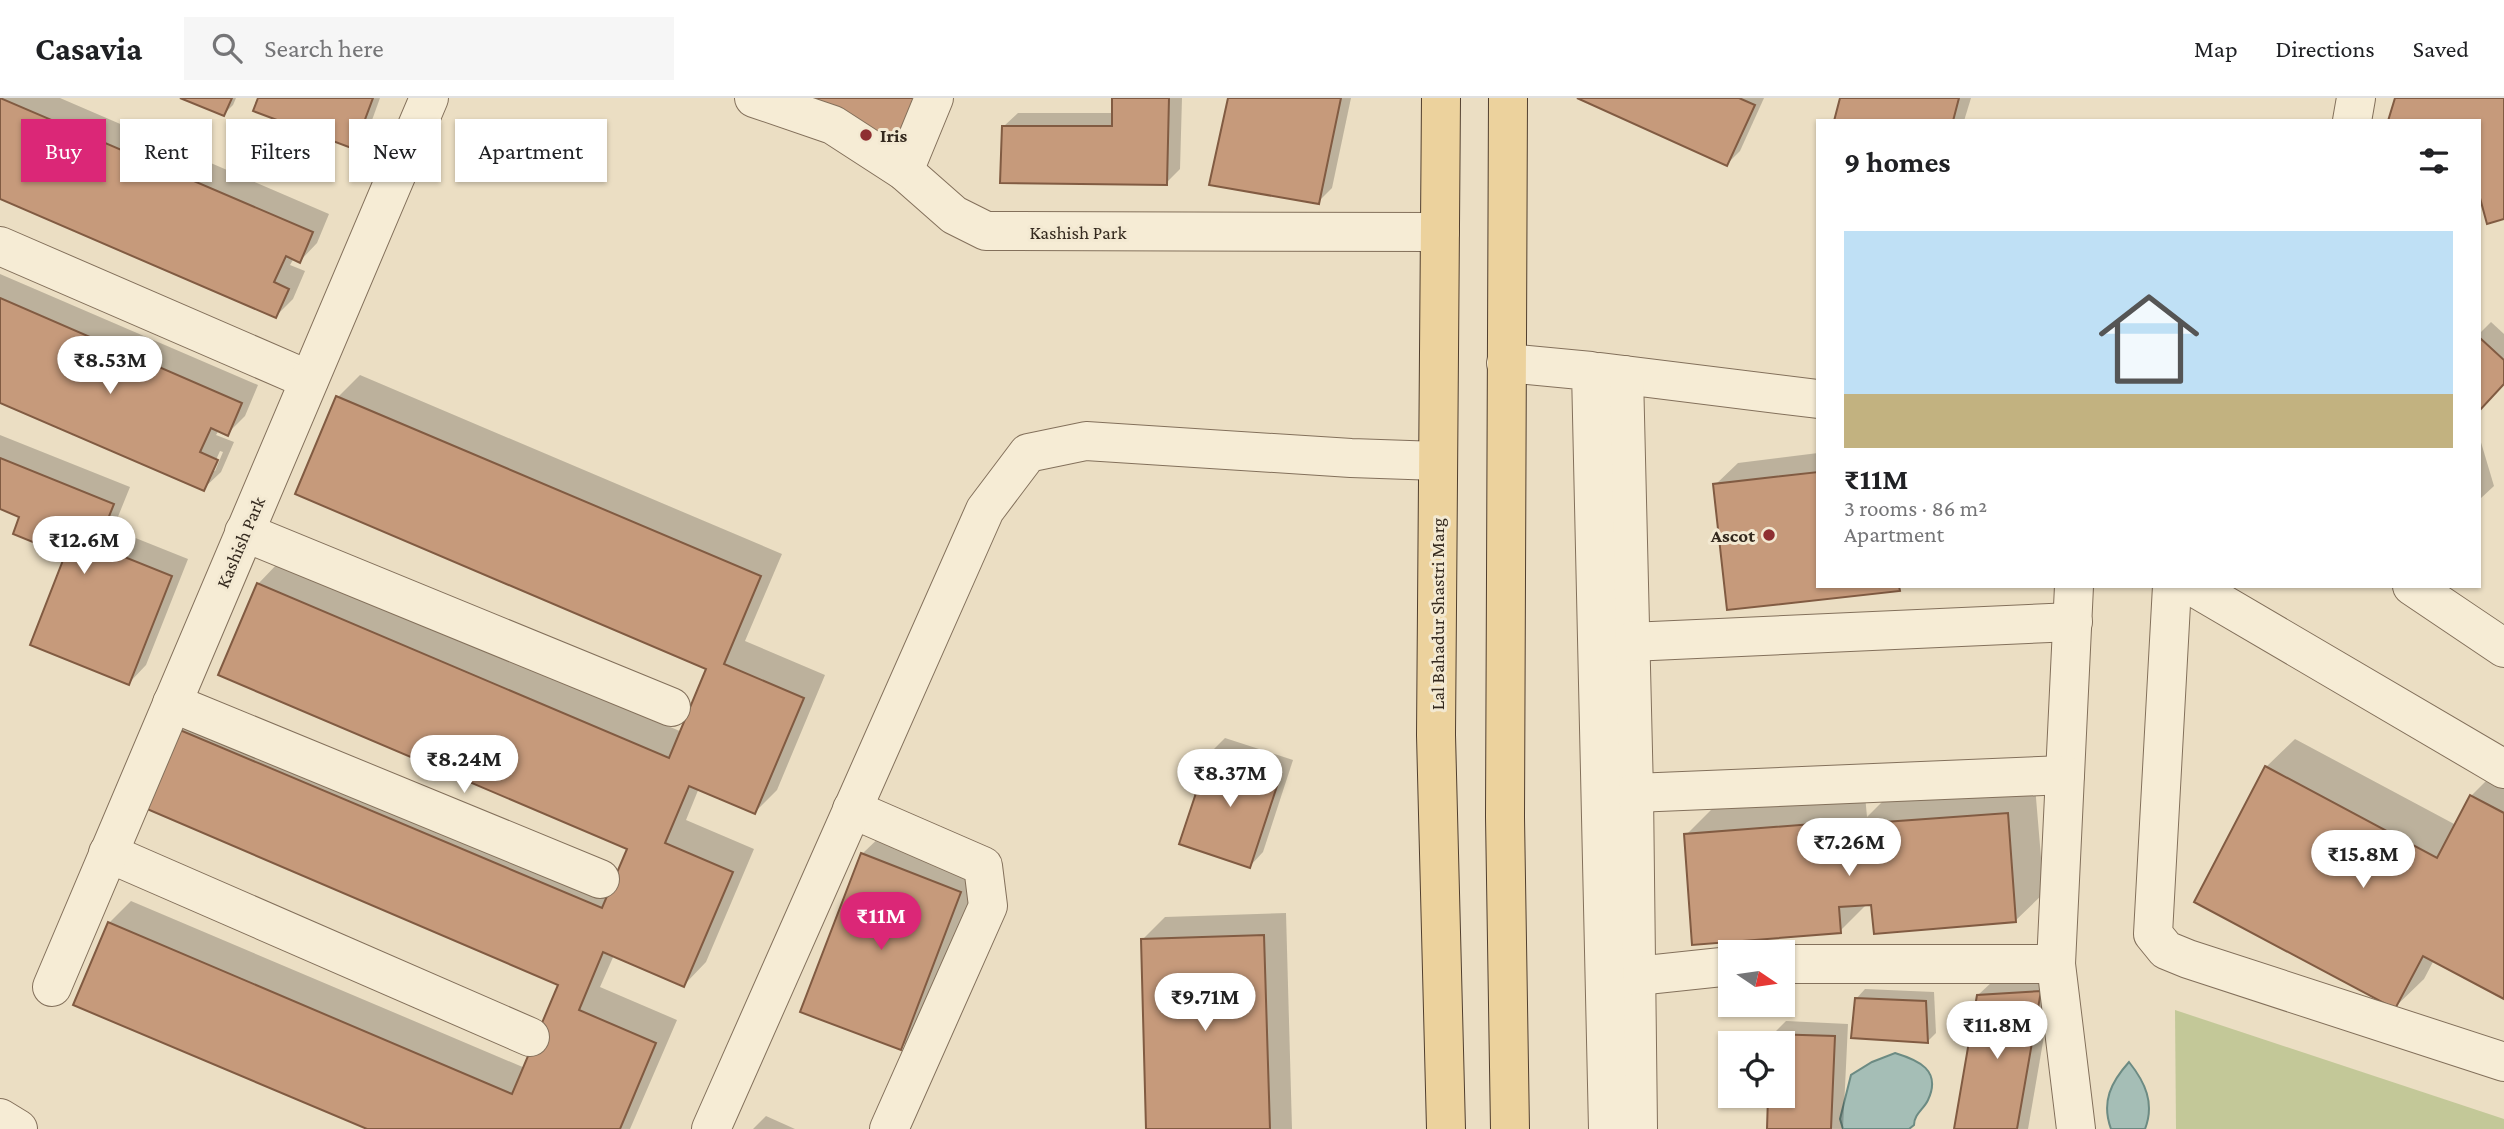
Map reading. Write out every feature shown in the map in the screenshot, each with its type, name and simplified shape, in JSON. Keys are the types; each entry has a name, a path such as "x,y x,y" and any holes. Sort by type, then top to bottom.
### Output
{"main road":[{"name":"Lal Bahadur Shastri Marg","path":"1441,98 1436,734 1446,1129"},
{"path":"1508,98 1505,817 1510,1129"}],"street":[{"name":"Kashish Park","path":"52,987 429,98"},
{"name":"Kashish Park","path":"754,98 833,125 904,171 954,215 986,231 1440,232"},
{"path":"904,171 934,98"},
{"path":"2352,119 2356,98"},
{"path":"0,246 309,380"},
{"path":"1506,363 1816,399"},
{"path":"1607,373 1630,642 1638,1129"},
{"path":"1607,373 1608,1129"},
{"path":"711,1129 985,510 1028,453 1086,441 1438,461"},
{"path":"244,532 671,707"},
{"path":"2172,588 2153,934 2166,950 2188,960 2504,1062"},
{"path":"2195,588 2504,769"},
{"path":"2415,588 2504,648"},
{"path":"1630,642 2074,604 2056,964 2076,1129"},
{"path":"172,703 600,879"},
{"path":"1634,793 2066,775"},
{"path":"852,809 983,866 988,906 889,1129"},
{"path":"108,853 530,1037"},
{"path":"1796,964 2056,964"},
{"path":"1637,976 1718,967"},
{"path":"0,1118 18,1129"}],"green space":[{"path":"2175,1010 2504,1119 2504,1129 2176,1129"}],"water":[{"path":"1895,1053 1919,1063 1930,1074 1932,1081 1928,1100 1914,1125 1909,1129 1843,1129 1840,1119 1851,1075 1872,1062"},
{"path":"2129,1062 2147,1093 2148,1119 2145,1129 2111,1129 2107,1110 2110,1093 2117,1077"}],"building":[{"path":"0,98 49,119 21,119 21,182 106,182 106,143 120,149 120,182 196,182 313,232 300,263 286,256 274,282 289,289 276,318 0,199"},
{"path":"180,98 232,98 224,116"},
{"path":"258,98 373,98 365,119 349,119 349,147 335,142 335,119 274,119 253,111"},
{"name":"Iris","path":"738,98 918,98 904,171"},
{"path":"1112,98 1169,98 1167,185 1000,183 1002,126 1112,126"},
{"path":"1228,98 1341,98 1319,204 1209,185"},
{"path":"1577,98 1739,98 1755,105 1727,166"},
{"path":"1840,98 1959,98 1954,119 1835,119"},
{"path":"2395,98 2504,98 2504,219 2487,224 2481,202 2481,119 2389,119"},
{"path":"0,298 242,403 228,436 211,428 200,452 218,460 204,491 0,403"},
{"path":"2481,339 2504,360 2504,384 2481,409"},
{"path":"336,396 761,576 724,664 804,698 755,814 689,786 665,843 733,872 684,987 603,952 579,1010 656,1043 620,1129 367,1129 73,1005 108,922 512,1094 558,985 147,809 180,730 602,908 627,849 218,675 257,583 669,758 706,669 295,494"},
{"path":"0,458 114,504 97,546 172,576 129,685 30,645 65,555 13,534 19,517 0,509"},
{"name":"Ascot","path":"1816,472 1816,588 1899,588 1900,591 1727,610 1713,484"},
{"path":"1210,751 1281,774 1250,868 1179,844"},
{"path":"2265,766 2437,858 2470,795 2504,813 2504,999 2423,956 2395,1009 2194,902"},
{"path":"2008,813 2016,922 1874,934 1871,905 1839,907 1841,933 1718,940 1718,943 1692,945 1684,834 1838,822 1841,858 1859,857 1857,824"},
{"path":"861,853 961,892 901,1050 800,1012"},
{"path":"1264,935 1270,1129 1146,1129 1141,939"},
{"path":"2041,991 2017,1129 1954,1129 1977,995"},
{"path":"1855,998 1926,1001 1928,1043 1851,1038"},
{"path":"1795,1035 1835,1036 1831,1129 1767,1129 1768,1108 1795,1108"}],"place":[{"name":"Iris","path":"866,135"},
{"name":"Ascot","path":"1769,535"}]}
